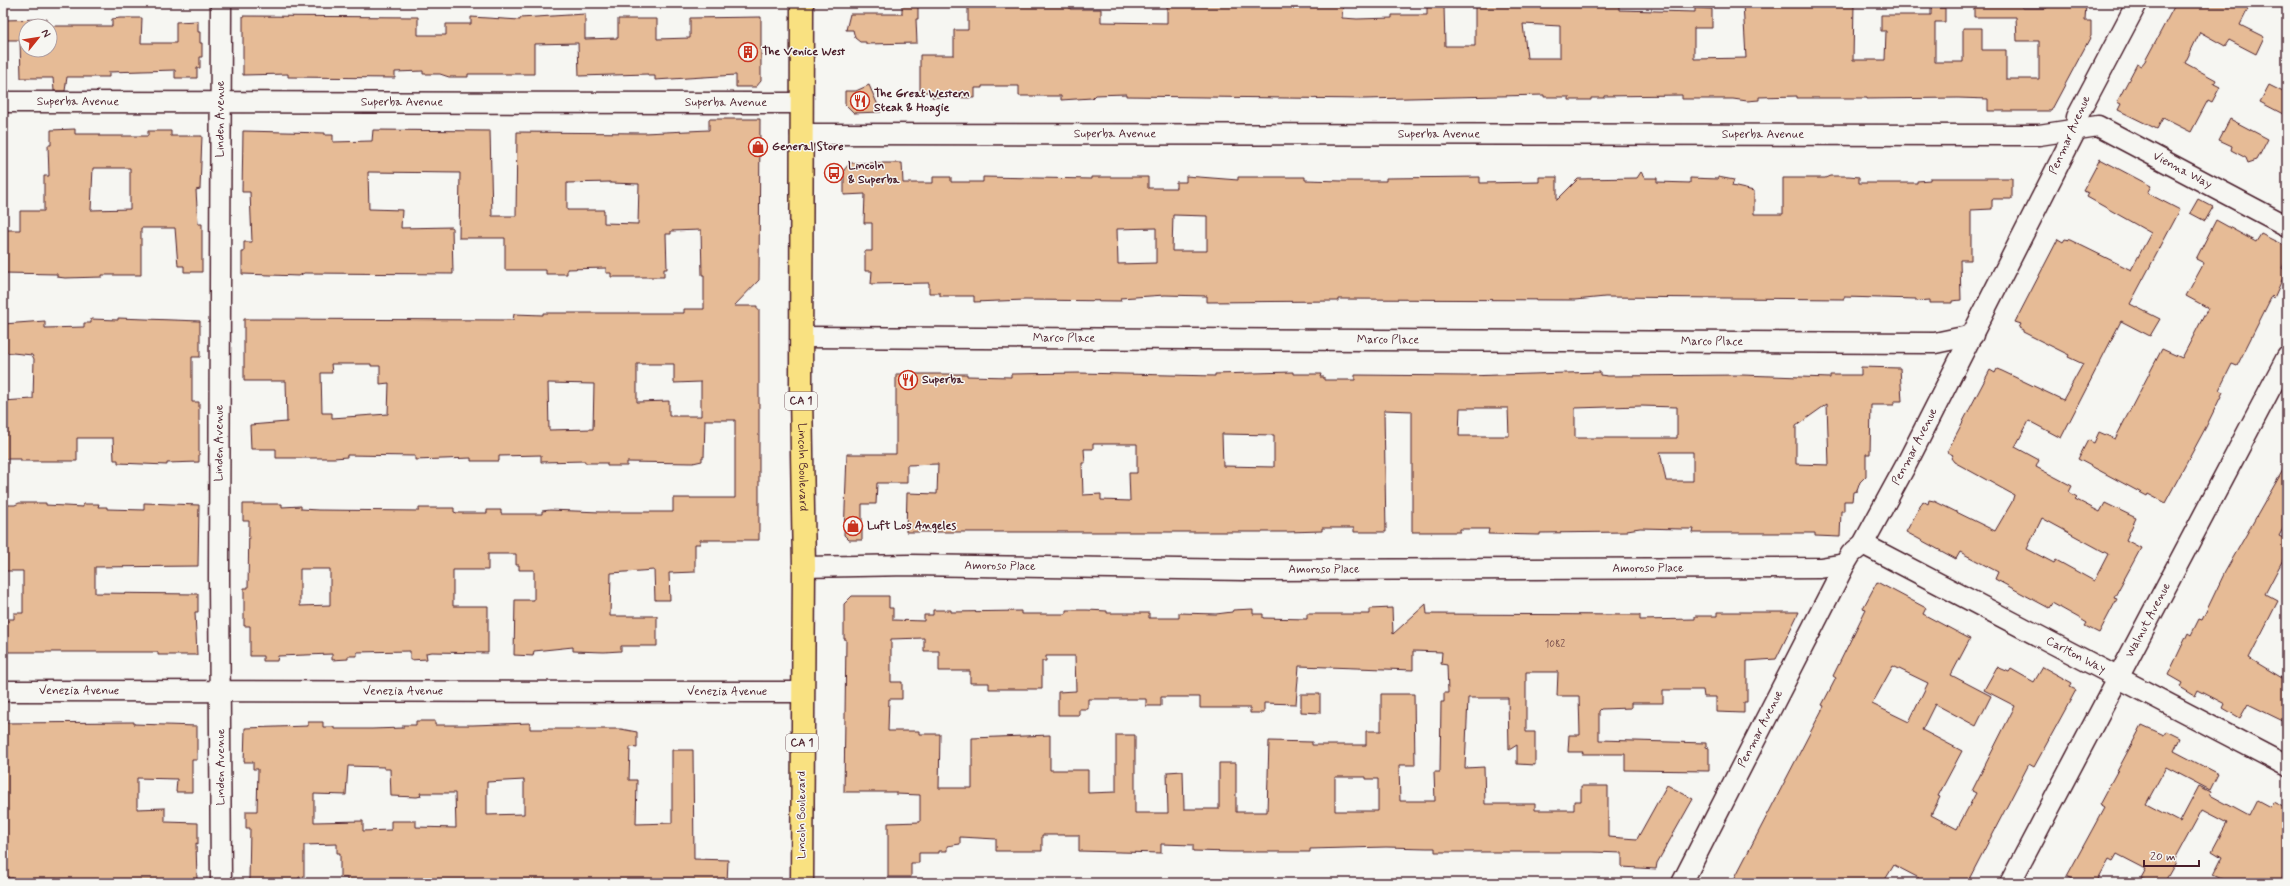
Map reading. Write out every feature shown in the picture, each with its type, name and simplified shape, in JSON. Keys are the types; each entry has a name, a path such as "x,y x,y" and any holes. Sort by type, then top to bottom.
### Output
{"highway":[{"name":"Lincoln Boulevard","path":"802,3 801,134 804,567 802,692 802,883"}],"street":[{"name":"Linden Avenue","path":"221,883 221,690 219,578 222,3"},
{"name":"Penmar Avenue","path":"1682,883 1845,564 1851,554 1863,544 1973,335 2076,130 2077,117 2137,3"},
{"name":"Superba Avenue","path":"3,102 801,103"},
{"name":"Vienna Way","path":"2076,130 2098,126 2287,226"},
{"name":"Superba Avenue","path":"801,134 2039,136 2076,130"},
{"name":"Marco Place","path":"802,337 1935,343 1973,335"},
{"name":"Walnut Avenue","path":"2010,883 2287,357"},
{"name":"Carlton Way","path":"1863,544 2122,671 2287,766"},
{"name":"Amoroso Place","path":"804,567 910,565 1246,570 1820,568 1845,564"},
{"name":"Venezia Avenue","path":"3,691 221,690 802,692"}],"building":[{"path":"902,3 918,3 918,19 916,19 917,43 866,44 866,42 860,42 855,38 853,30 846,30 850,14 902,14"},
{"path":"968,3 1070,3 1070,9 1101,9 1101,22 1167,23 1167,3 1343,3 1342,18 1357,19 1392,18 1392,15 1427,15 1427,6 1444,6 1445,46 1475,46 1475,3 1619,3 1619,10 1695,12 1695,8 1712,9 1712,28 1694,28 1694,59 1746,58 1743,3 1854,3 1853,60 1885,60 1886,31 1881,31 1881,15 1931,15 1931,8 1945,8 1945,22 1935,22 1935,62 1963,62 1963,28 1982,28 1982,50 2006,50 2006,79 2039,79 2039,41 2017,41 2016,17 1974,17 1974,3 2022,3 2022,8 2047,8 2047,4 2086,4 2085,21 2091,21 2091,36 2051,111 1988,111 1988,99 1958,98 1867,99 1797,98 1797,96 1759,97 1759,100 1747,101 1733,99 1682,99 1682,95 1604,96 1604,98 1591,98 1591,100 1569,100 1569,97 1544,97 1544,95 1364,99 1126,96 1126,94 1095,95 1092,98 1061,100 1061,96 1019,96 1019,86 982,86 982,88 975,88 975,98 932,97 932,92 920,92 920,55 954,55 954,30 968,30","holes":["1523,24 1560,26 1560,58 1527,58"]},
{"path":"2176,3 2251,3 2240,25 2264,37 2256,54 2229,40 2225,46 2200,32 2185,63 2216,80 2214,84 2220,87 2212,102 2208,100 2191,132 2163,118 2157,129 2118,110 2121,104 2117,102 2137,64 2141,66 2145,61"},
{"path":"585,14 585,39 618,38 618,19 657,19 657,39 690,38 690,18 761,17 761,81 756,87 736,87 736,75 655,80 655,76 648,76 648,74 579,76 578,43 534,44 534,74 468,74 468,77 449,77 440,74 423,74 423,71 395,72 395,78 288,77 288,74 243,75 243,16 418,17 418,35 446,35 446,24 471,24 471,17 520,20 520,18"},
{"path":"142,18 141,43 176,43 176,22 198,21 200,43 202,43 202,57 200,57 200,68 197,68 197,78 175,78 175,70 109,72 109,77 67,77 65,91 54,91 53,78 21,78 20,58 58,58 58,26 112,26 112,19"},
{"path":"3,20 18,20 18,40 3,40"},
{"name":"The Great Western Steak & Hoagie","path":"869,85 881,112 854,113 845,104 845,91 856,91"},
{"path":"2269,85 2287,94 2287,105 2283,114 2260,102"},
{"path":"709,119 760,119 759,280 734,306 757,306 757,309 759,309 759,540 700,540 700,544 695,544 695,572 669,573 670,600 655,600 654,570 611,573 610,616 657,616 657,646 621,646 621,651 604,652 573,651 573,647 534,651 533,656 514,655 515,600 534,600 534,570 519,570 519,565 516,565 516,554 488,554 488,570 453,570 453,606 488,606 488,653 432,652 426,653 427,659 410,660 410,651 357,652 357,656 348,656 348,659 332,660 332,654 278,656 277,661 263,661 263,656 250,656 250,626 244,626 244,588 248,588 249,521 243,521 243,504 282,504 282,507 301,506 301,509 318,510 419,511 419,508 454,508 454,512 457,513 487,513 487,510 501,510 501,514 542,514 542,511 550,510 673,512 673,498 735,498 735,420 705,420 704,457 702,457 702,461 693,463 627,462 627,466 607,466 607,463 585,463 585,461 541,462 541,455 499,456 499,461 471,461 471,458 415,460 415,456 347,455 347,457 334,458 276,458 276,449 251,449 250,425 287,422 286,381 244,381 244,319 513,320 514,314 684,313 684,309 704,309 704,275 702,275 701,230 671,231 671,234 666,234 667,269 664,269 664,277 611,277 611,273 606,273 606,268 567,269 567,274 546,274 546,270 505,270 505,238 459,238 460,173 368,172 369,209 402,210 401,228 452,227 453,274 304,273 299,276 242,274 242,252 244,252 244,242 252,242 250,192 242,192 243,131 325,133 325,135 333,135 333,142 372,141 373,130 490,131 492,216 516,216 517,132 644,133 709,130","holes":["610,182 639,184 638,224 604,223 604,210 567,210 567,183","331,364 371,364 371,366 380,366 380,384 389,383 388,414 332,418 332,413 322,413 321,373 332,373","637,364 674,364 674,383 701,382 701,416 669,416 669,401 637,402","548,383 594,384 593,429 549,430","300,569 330,569 330,605 300,606"]},
{"path":"2230,119 2268,139 2257,160 2248,163 2246,158 2231,150 2232,146 2219,140"},
{"path":"75,129 75,134 99,134 99,136 148,136 148,131 171,131 171,136 202,136 200,189 196,190 198,224 202,224 202,272 184,272 184,266 178,266 175,228 141,228 141,275 102,275 102,277 65,278 57,277 57,274 3,273 3,230 20,230 20,211 44,211 44,176 49,176 48,145 51,145 51,130","holes":["93,168 130,168 130,209 91,210"]},
{"path":"2100,159 2151,186 2147,193 2180,210 2130,304 2160,319 2150,336 2121,321 2061,438 2029,421 2015,447 2039,460 2036,467 2072,486 2069,492 2077,497 2075,499 2100,512 2105,503 2136,518 2126,540 2141,548 2114,598 2117,599 2099,633 2085,626 2087,623 2052,603 2049,608 1995,579 1998,572 1960,552 1956,559 1906,532 1923,501 1928,504 1929,500 1934,501 1995,531 2012,502 2014,495 1954,462 1951,458 1953,455 1947,452 1990,370 1995,373 1997,369 2002,371 2063,400 2083,364 2068,357 2069,355 2023,332 2023,330 2019,328 2021,324 2015,322 2058,239 2063,242 2065,239 2070,240 2131,270 2151,233 2087,197 2089,193 2083,191","holes":["2042,518 2108,554 2094,581 2056,560 2054,563 2027,549"]},
{"path":"850,163 902,163 903,183 933,183 933,177 951,177 951,182 983,182 983,177 1091,179 1091,177 1148,177 1148,188 1176,188 1176,182 1186,182 1186,176 1238,180 1238,177 1305,177 1305,180 1342,181 1386,181 1386,178 1480,177 1480,183 1539,182 1539,177 1557,177 1557,200 1578,179 1637,178 1641,172 1645,178 1657,178 1657,182 1690,183 1690,178 1718,179 1718,177 1734,180 1732,186 1754,191 1754,214 1783,214 1783,178 1825,178 1830,176 1849,176 1859,177 1859,183 1917,183 1917,181 1930,180 1930,178 2012,178 2012,199 1992,199 1992,209 1971,210 1971,260 1960,260 1961,300 1952,301 1952,303 1930,303 1930,300 1916,301 1916,299 1844,297 1844,299 1605,297 1575,300 1338,299 1338,301 1207,302 1207,296 1165,295 1120,298 1121,301 1025,300 974,302 974,296 940,296 940,293 929,293 929,283 871,284 872,271 865,271 865,251 872,251 872,223 864,223 865,194 844,195 844,170","holes":["1173,215 1207,216 1207,251 1172,251","1156,228 1156,263 1118,264 1117,229"]},
{"path":"2198,199 2213,207 2205,221 2190,213"},
{"path":"2216,220 2256,242 2261,234 2287,247 2287,258 2282,268 2286,271 2274,298 2272,296 2237,366 2232,364 2219,390 2223,392 2165,503 2148,494 2147,496 2078,459 2088,440 2094,443 2099,432 2115,439 2162,349 2182,358 2208,308 2186,296 2204,263 2196,259"},
{"path":"118,318 200,321 200,357 192,357 192,402 199,402 199,462 167,463 167,465 118,463 118,460 114,460 113,438 77,438 77,461 21,461 21,459 3,459 3,401 33,399 34,359 32,355 3,352 3,324 45,321 45,328 84,327 84,323 91,323 91,319 118,320"},
{"path":"1861,367 1900,368 1902,401 1894,401 1894,405 1871,405 1870,454 1866,454 1866,476 1860,482 1857,491 1853,492 1852,501 1844,501 1844,511 1841,511 1840,537 1815,536 1815,533 1693,533 1694,529 1640,528 1627,530 1627,532 1540,533 1540,535 1488,534 1489,529 1460,529 1460,532 1412,532 1412,411 1384,410 1386,532 1354,532 1354,528 1322,528 1322,531 1288,532 906,532 907,493 937,494 938,464 907,465 907,483 877,483 876,504 862,504 862,540 849,540 844,535 847,454 896,454 896,374 967,374 967,376 1011,377 1011,374 1079,373 1215,376 1215,374 1293,372 1293,374 1321,374 1320,377 1324,377 1324,380 1355,380 1355,375 1466,376 1600,372 1600,375 1608,376 1742,375 1830,378 1830,375 1861,375","holes":["1827,404 1829,465 1796,464 1796,426","1641,406 1677,407 1677,438 1575,438 1575,408","1460,408 1508,408 1509,436 1459,436","1222,434 1274,435 1274,467 1223,466","1093,444 1137,444 1137,473 1129,473 1130,501 1101,500 1101,494 1083,495 1082,463 1085,463 1084,449 1093,449","1660,452 1693,452 1693,481 1666,481"]},
{"path":"2287,463 2287,521 2279,536 2287,540 2287,552 2265,594 2278,601 2249,658 2287,681 2287,723 2248,704 2240,718 2223,708 2225,704 2198,690 2195,696 2180,687 2182,683 2168,675 2188,633 2191,635 2199,619 2202,620 2225,572"},
{"path":"19,503 46,503 46,505 83,507 83,504 99,504 98,507 107,507 107,509 144,510 144,503 199,505 198,566 95,567 95,593 198,594 198,612 195,612 197,655 158,655 158,652 7,652 7,619 14,619 14,613 23,613 23,571 3,571 3,505 15,505"},
{"path":"1877,582 1926,608 1923,614 1970,639 1951,675 1991,696 1976,726 1935,704 1922,730 1962,751 1938,796 1940,797 1931,815 1957,829 1976,793 1972,791 2015,706 1984,690 1997,667 2009,672 2011,669 2034,682 2043,667 2072,683 2070,687 2076,690 2034,767 2029,764 1967,883 1917,883 1919,878 1894,865 1883,883 1732,883 1824,706 1822,705 1836,678 1833,676 1866,609 1863,608","holes":["1893,666 1928,683 1909,722 1872,704"]},
{"path":"852,596 889,596 889,608 893,608 893,620 924,621 924,615 933,615 933,610 951,610 951,612 1021,611 1021,614 1066,614 1066,610 1087,610 1107,611 1107,613 1149,613 1149,618 1179,618 1179,613 1216,614 1232,612 1233,610 1253,609 1253,614 1263,614 1263,618 1307,619 1307,614 1370,614 1370,609 1392,608 1393,634 1426,604 1427,614 1640,615 1640,620 1695,619 1695,616 1717,616 1717,612 1799,612 1776,659 1747,661 1747,702 1744,702 1744,713 1716,712 1716,697 1704,697 1703,690 1663,690 1663,703 1631,703 1631,708 1601,709 1599,711 1599,740 1706,743 1706,747 1709,748 1709,771 1625,770 1625,754 1582,754 1583,752 1568,752 1569,735 1580,735 1579,696 1557,696 1558,672 1526,672 1526,732 1535,732 1535,765 1517,764 1517,745 1509,750 1508,698 1468,698 1465,768 1484,767 1485,804 1535,804 1535,810 1574,810 1574,801 1581,801 1581,786 1608,786 1608,837 1637,839 1667,785 1693,799 1657,863 1656,869 1622,867 1622,853 1435,852 1435,848 1386,847 1310,849 1310,852 1233,852 1193,851 1193,845 1161,844 1161,853 1079,851 1079,835 1042,835 1042,851 996,851 996,839 960,837 960,844 947,846 947,851 939,851 939,853 919,853 919,863 911,863 911,877 888,877 888,823 920,822 920,795 896,794 896,792 844,792 846,639 844,639 844,604","holes":["924,638 924,651 939,651 939,671 970,671 970,683 989,683 989,689 1042,689 1042,661 1046,661 1046,656 1075,656 1076,691 1058,692 1058,715 1079,715 1079,709 1088,709 1088,699 1146,699 1146,706 1161,706 1161,697 1200,697 1200,708 1250,708 1250,713 1264,713 1264,703 1296,704 1299,666 1413,670 1413,651 1442,652 1441,664 1447,665 1448,693 1444,693 1444,702 1441,702 1440,772 1434,772 1435,801 1400,801 1399,765 1415,765 1414,694 1381,694 1381,731 1366,731 1366,745 1312,745 1312,742 1269,741 1267,812 1236,812 1236,763 1219,763 1219,809 1184,809 1183,771 1167,772 1168,813 1135,813 1135,735 1116,735 1116,792 1088,793 1088,770 1050,770 1050,735 972,738 972,788 939,788 940,734 919,734 919,731 888,731 889,699 902,699 902,682 891,682 891,639","1335,777 1366,777 1366,779 1378,779 1378,811 1335,811"]},
{"path":"1301,694 1320,694 1320,713 1301,712"},
{"path":"416,721 435,721 435,725 530,723 530,729 621,729 637,732 637,748 630,747 629,780 637,780 636,824 672,823 672,750 693,750 694,859 728,860 727,883 675,883 676,881 499,881 499,883 389,881 385,883 347,883 347,878 340,878 340,853 337,853 337,844 304,845 304,877 299,877 299,883 249,881 250,828 246,828 246,811 257,811 258,769 253,769 253,762 244,762 245,728 308,726 308,722 323,722 323,727 334,727 334,729 403,728 403,725 416,725","holes":["348,766 384,767 384,769 390,769 391,796 417,797 421,796 420,793 455,793 456,828 416,827 416,821 391,821 391,830 363,831 363,821 314,822 314,794 346,795","524,780 524,814 487,815 487,782"]},
{"path":"134,722 134,724 197,726 197,760 192,760 192,792 176,792 177,779 137,778 137,809 165,808 165,822 198,823 198,844 196,843 197,880 72,882 72,879 29,879 29,883 13,883 13,878 3,878 3,843 5,844 3,723"},
{"path":"2142,725 2164,735 2166,731 2180,738 2174,751 2218,774 2210,790 2166,767 2146,804 2180,822 2199,786 2211,792 2210,795 2249,816 2257,800 2270,807 2273,802 2287,809 2287,869 2280,883 2230,883 2213,875 2222,857 2212,851 2227,823 2202,810 2174,861 2176,862 2164,883 2150,883 2141,878 2146,869 2117,854 2113,861 2109,859 2096,883 2080,883 2067,876 2104,808 2099,805"}],"place":[{"name":"The Venice West","path":"748,52"},
{"name":"The Great Western Steak & Hoagie","path":"860,101"},
{"name":"General Store","path":"758,147"},
{"name":"Lincoln & Superba","path":"834,173"},
{"name":"Superba","path":"908,380"},
{"name":"Luft Los Angeles","path":"853,526"}]}
